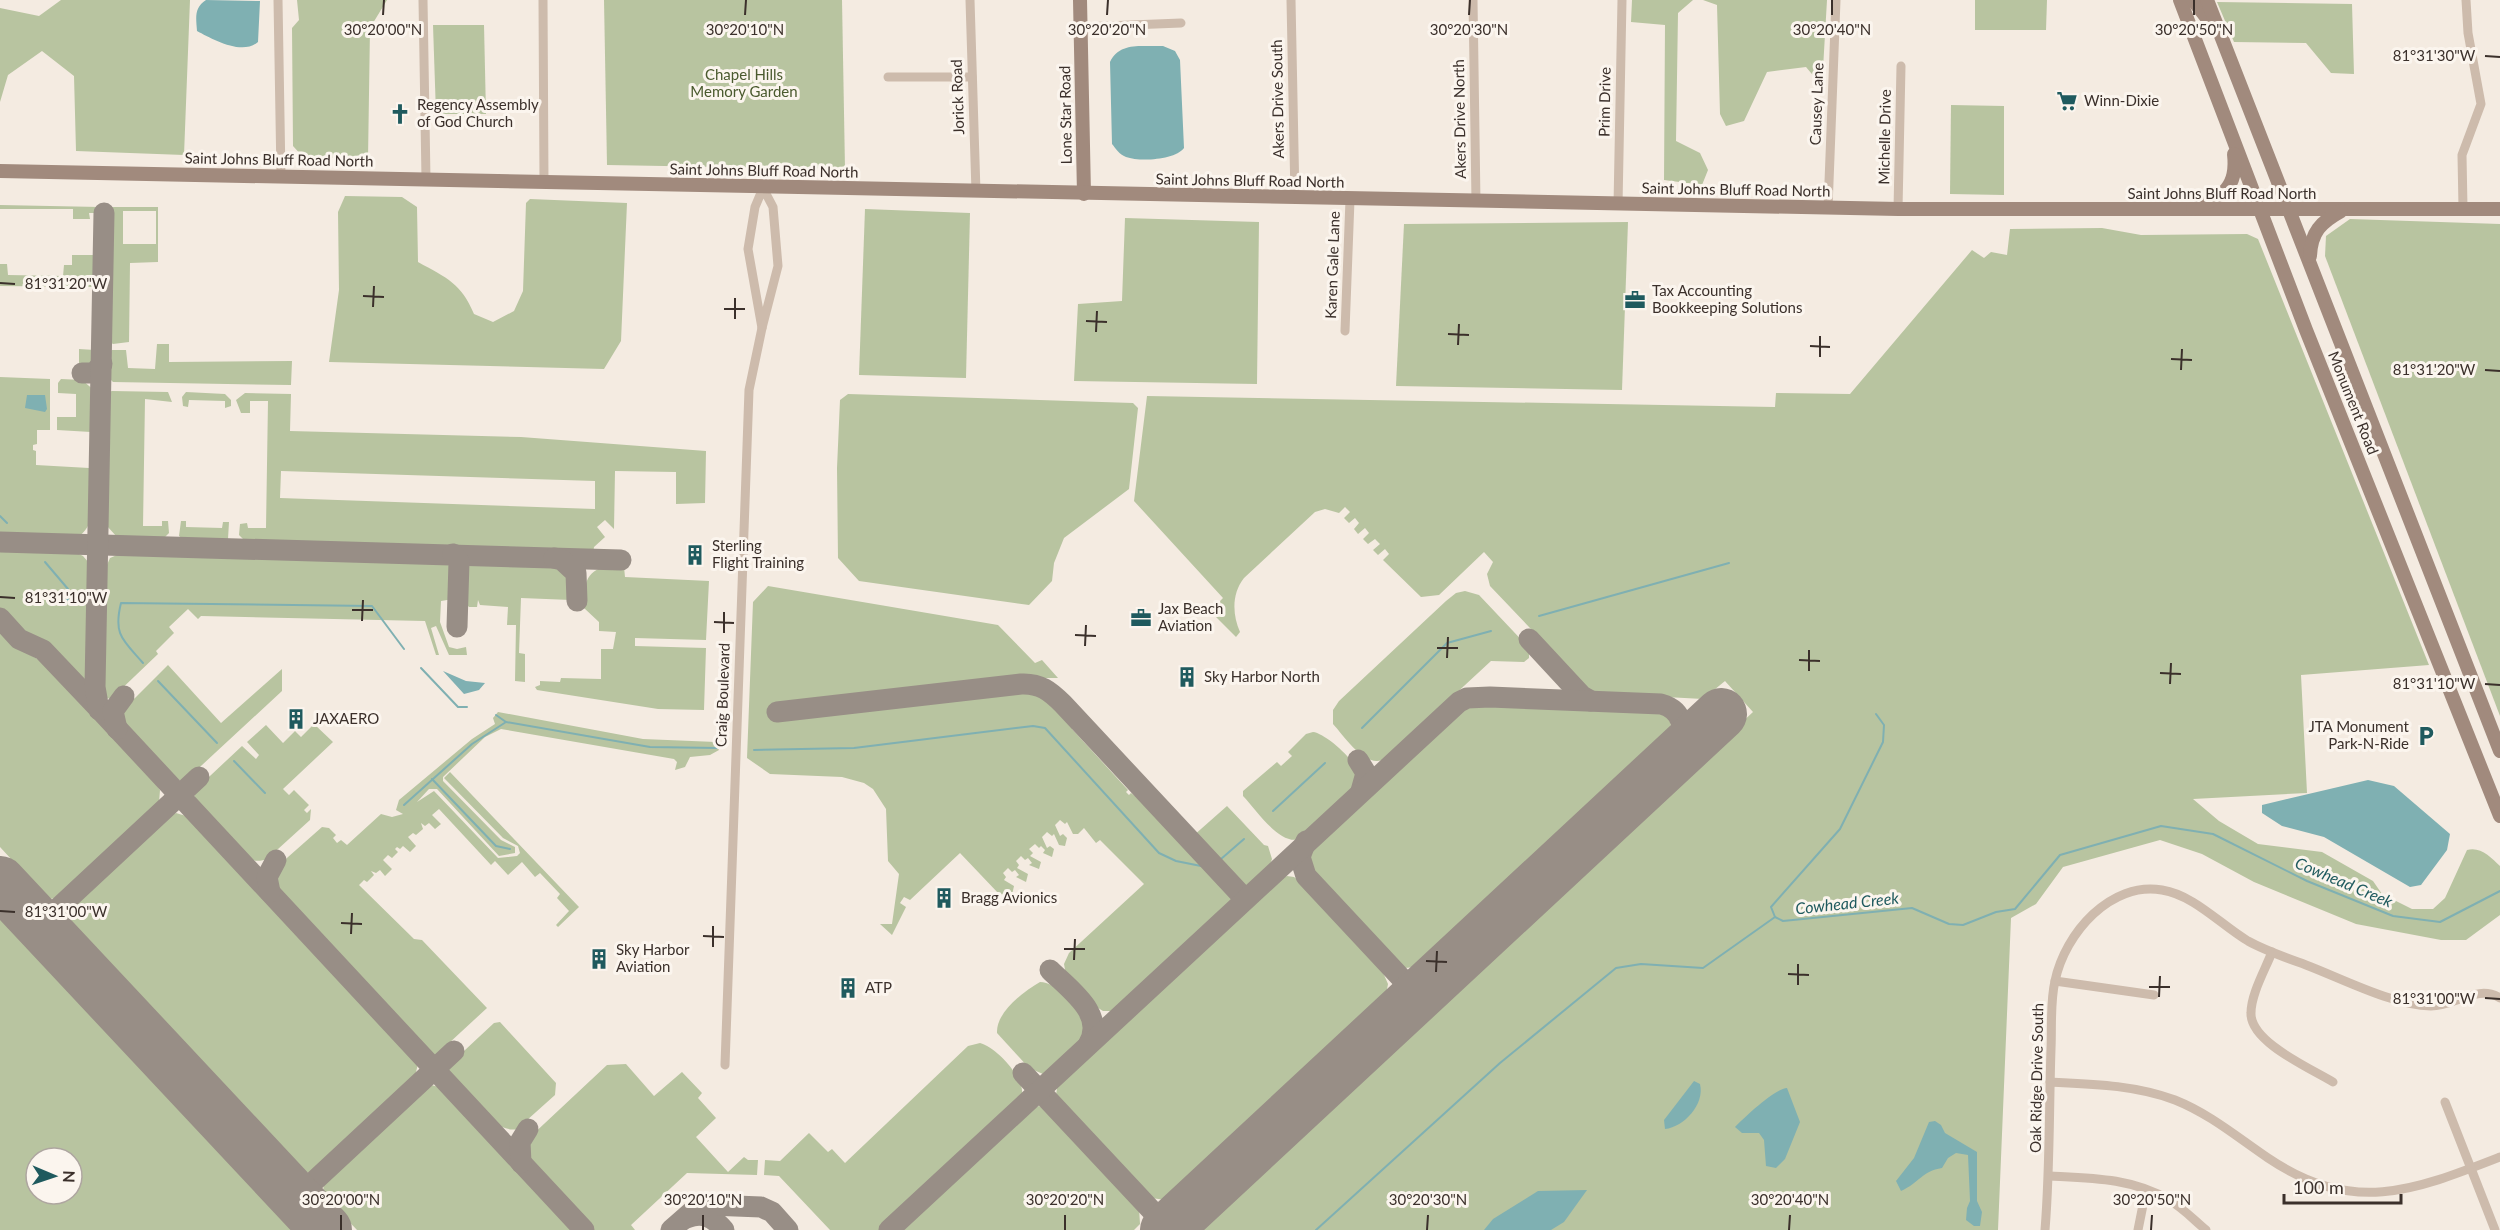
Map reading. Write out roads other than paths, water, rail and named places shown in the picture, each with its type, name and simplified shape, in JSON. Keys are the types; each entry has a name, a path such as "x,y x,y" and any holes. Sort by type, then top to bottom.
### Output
{"main road":[{"name":"Lone Star Road","path":"1080,0 1084,194"},
{"name":"Monument Road","path":"2180,0 2500,816"},
{"path":"2193,0 2221,34"},
{"name":"Monument Road","path":"2207,0 2500,751"},
{"path":"2189,211 2215,199 2230,186 2235,166 2233,140"},
{"name":"Saint Johns Bluff Road North","path":"0,171 1618,205 2189,211 2500,209"},
{"path":"2310,261 2311,241 2315,232 2326,219 2343,210"},
{"path":"2439,659 2461,652"}],"street":[{"path":"278,0 280,176"},
{"path":"423,0 426,179"},
{"path":"543,0 544,182"},
{"name":"Jorick Road","path":"970,0 976,192"},
{"name":"Akers Drive South","path":"1291,0 1294,198"},
{"name":"Akers Drive North","path":"1473,0 1476,202"},
{"name":"Prim Drive","path":"1618,205 1622,0"},
{"name":"Causey Lane","path":"1827,208 1836,0"},
{"path":"2463,208 2462,156 2481,104 2468,33 2466,0"},
{"path":"1080,27 1181,23"},
{"name":"Michelle Drive","path":"1898,209 1901,66"},
{"path":"888,76 972,77"},
{"name":"Craig Boulevard","path":"762,328 748,249 755,207 763,188"},
{"name":"Craig Boulevard","path":"725,1065 749,390 778,266 773,207 763,188"},
{"name":"Karen Gale Lane","path":"1345,331 1350,200"},
{"name":"Oak Ridge Drive South","path":"2045,1230 2050,1176 2050,1082 2055,981 2062,960 2075,938 2098,910 2121,894 2139,889 2165,890 2180,895 2248,941 2413,1004 2436,1006 2481,992 2497,996"},
{"path":"2272,952 2252,1005 2253,1024 2264,1040 2333,1082"},
{"path":"2055,981 2154,995"},
{"path":"2050,1082 2119,1086 2175,1100 2209,1116 2285,1169 2327,1187 2370,1193 2407,1189 2500,1157"},
{"path":"2445,1102 2495,1230"},
{"path":"2050,1176 2112,1179 2146,1190 2168,1200 2206,1230"},
{"path":"2138,1230 2146,1190"}],"water":[{"path":"206,0 260,1 258,42 251,46 236,47 219,42 197,31 198,10"},
{"path":"1163,46 1175,51 1180,60 1184,148 1173,155 1157,159 1132,159 1120,153 1112,144 1110,62 1114,55 1126,48"},
{"path":"27,395 45,395 47,409 45,412 25,408"},
{"path":"443,671 466,681 485,683 479,690 464,694"},
{"path":"2368,780 2394,786 2450,834 2447,850 2421,885 2410,887 2324,837 2282,826 2262,813 2262,805"},
{"path":"1694,1081 1700,1084 1701,1092 1696,1106 1686,1119 1665,1129 1664,1120"},
{"path":"1787,1088 1800,1122 1785,1159 1776,1168 1766,1166 1764,1140 1759,1133 1742,1133 1735,1127 1767,1098"},
{"path":"1935,1121 1941,1125 1945,1133 1977,1152 1977,1201 1982,1212 1980,1226 1974,1226 1966,1220 1970,1201 1968,1155 1956,1153 1948,1158 1942,1168 1925,1174 1901,1191 1896,1181 1914,1158 1929,1122"},
{"path":"1587,1190 1564,1222 1551,1230 1484,1230 1493,1219 1538,1191"}],"waterway":[{"path":"0,516 7,523"},
{"path":"45,562 68,589 68,600 77,601"},
{"path":"1539,616 1729,563"},
{"path":"46,597 68,600"},
{"path":"143,663 121,636 118,623 121,603 372,606 404,649"},
{"path":"1362,728 1447,643 1491,631"},
{"path":"421,668 458,707 467,707"},
{"path":"158,681 217,743"},
{"name":"Cowhead Creek","path":"1876,714 1884,725 1883,742 1840,829 1771,907 1775,917 1783,921 1912,908 1949,924 1963,925 1996,912 2015,909 2060,855 2161,826 2213,834 2307,881 2393,916 2440,922 2500,891"},
{"path":"496,715 506,722 650,747 718,748"},
{"path":"404,805 472,744 506,722"},
{"path":"754,750 854,748 1033,726 1045,728 1159,853 1176,861 1201,866"},
{"path":"234,761 265,793"},
{"path":"1273,811 1325,763"},
{"path":"432,779 496,846 510,849"},
{"path":"1221,859 1244,839"},
{"path":"1316,1230 1500,1063 1616,968 1641,964 1703,968 1775,917"}],"place":[{"name":"Winn-Dixie","path":"2067,101"},
{"name":"Regency Assembly of God Church","path":"400,114"},
{"name":"Tax Accounting Bookkeeping Solutions","path":"1635,300"},
{"name":"Sterling Flight Training","path":"695,555"},
{"name":"Jax Beach Aviation","path":"1141,618"},
{"name":"Sky Harbor North","path":"1187,677"},
{"name":"JAXAERO","path":"296,719"},
{"name":"JTA Monument Park-N-Ride","path":"2426,736"},
{"name":"Bragg Avionics","path":"944,898"},
{"name":"Sky Harbor Aviation","path":"599,959"},
{"name":"ATP","path":"848,988"}],"park label":[{"name":"Chapel Hills Memory Garden","path":"744,84"}]}
